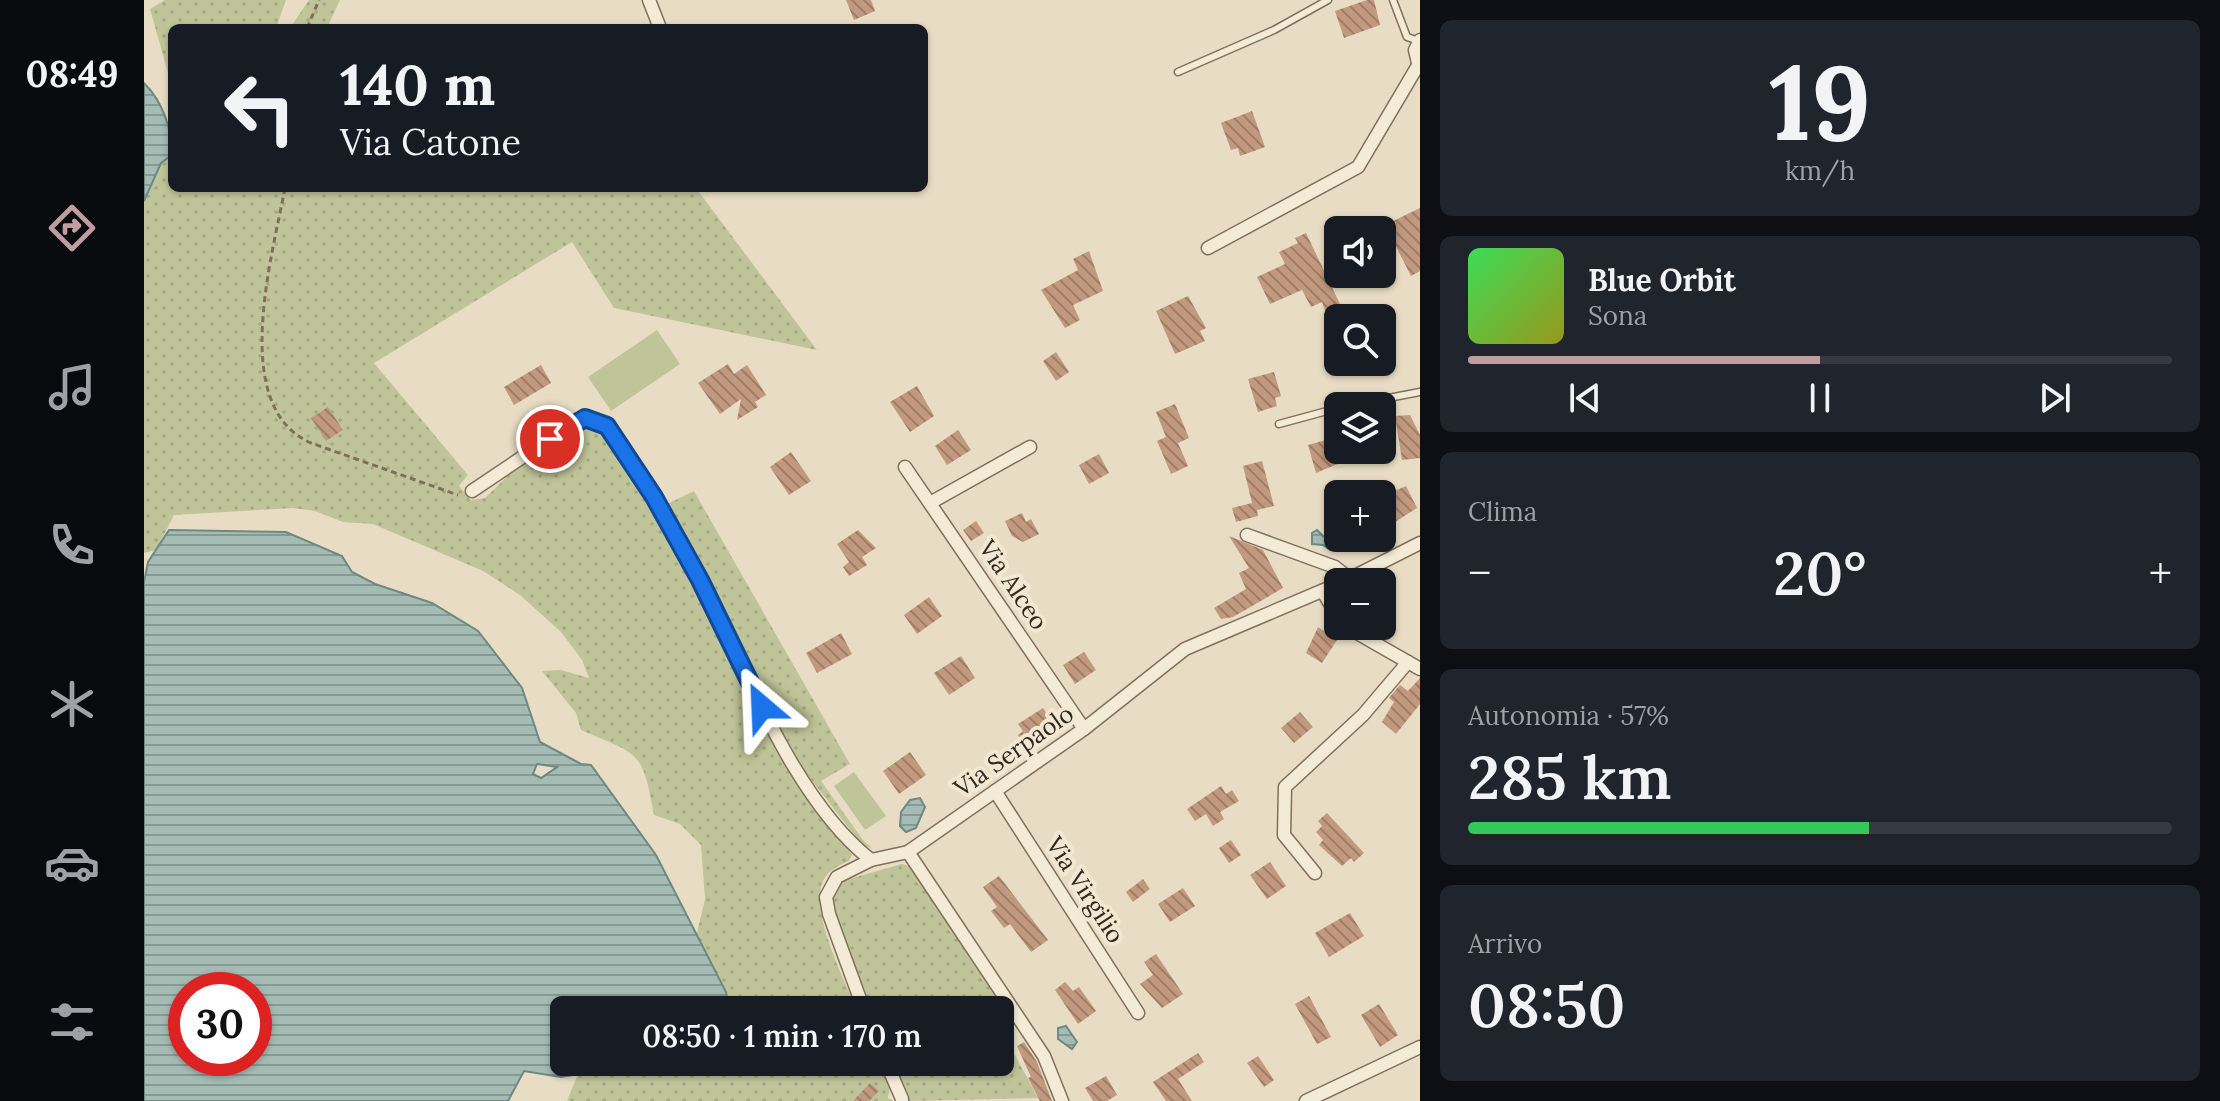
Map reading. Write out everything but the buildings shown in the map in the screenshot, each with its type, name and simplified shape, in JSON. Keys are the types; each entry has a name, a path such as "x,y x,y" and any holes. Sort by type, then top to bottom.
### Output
{"street":[{"path":"649,0 658,24"},
{"path":"1208,248 1358,167 1419,63 1415,50 1419,41"},
{"path":"472,491 576,421 597,420 607,426 654,497 700,580 794,765 856,849 871,860"},
{"path":"930,503 1030,447"},
{"name":"Via Alceo","path":"905,467 1084,729"},
{"path":"1247,535 1336,568"},
{"name":"Via Serpaolo","path":"1371,568 1420,543"},
{"name":"Via Serpaolo","path":"858,996 837,943 826,897 837,877 871,860 908,852 1084,729 1185,649 1323,592"},
{"path":"1315,873 1284,835 1285,787 1414,666 1369,640"},
{"name":"Via Virgilio","path":"995,791 1138,1013"},
{"path":"908,852 1044,1056 1062,1101"},
{"path":"1306,1101 1420,1047"},
{"path":"892,1076 902,1099"}],"lane":[{"path":"1178,72 1274,30 1328,0"},
{"path":"1393,0 1407,37 1419,41"},
{"path":"1396,397 1420,392"},
{"path":"1279,424 1324,412"}],"path":[{"path":"309,24 319,0"},
{"path":"284,192 266,273 262,317 263,355 272,397 284,426 295,436 311,443 461,497 472,491"}],"green space":[{"path":"165,0 286,0 277,24 168,24 168,73 150,9"},
{"path":"309,0 340,0 329,24 293,24"},
{"path":"168,158 168,192 699,192 817,350 614,308 572,242 374,363 468,475 459,486 471,500 485,498 514,470 570,431 588,425 606,436 653,508 852,855 849,861 832,870 824,879 820,892 824,925 851,996 727,996 696,937 705,899 701,845 680,824 654,815 646,778 635,758 616,745 581,730 576,713 542,671 561,670 589,678 582,660 561,632 520,595 483,571 373,524 343,522 315,511 293,508 174,515 156,550 144,553 144,201 161,163"},
{"path":"657,330 680,364 611,411 588,377"},
{"path":"694,491 850,764 821,781 872,848 862,845 796,760 666,510 667,504"},
{"path":"854,772 886,816 865,830 834,786"},
{"path":"902,864 909,866 997,996 864,996 832,910 835,890 842,881"},
{"path":"1014,1053 1038,1098 908,1101 897,1076 1014,1076"},
{"path":"577,1076 885,1076 890,1087 888,1098 893,1101 567,1101"}],"water":[{"path":"144,83 165,116 168,158 161,163 144,201"},
{"path":"169,530 286,532 342,556 352,572 375,584 432,603 478,631 522,688 540,742 581,764 591,765 656,855 727,996 550,996 550,1075 524,1071 508,1101 144,1101 144,582 148,562","holes":["537,764 557,767 541,778 533,774"]},
{"path":"1317,530 1324,537 1324,546 1312,544 1312,533"},
{"path":"920,798 925,807 916,828 906,832 900,826 901,812 910,800"},
{"path":"1066,1026 1077,1042 1072,1049 1058,1039 1058,1028"}],"route":[{"path":"550,439 585,418 607,426 654,497 700,580 762,707"}]}
